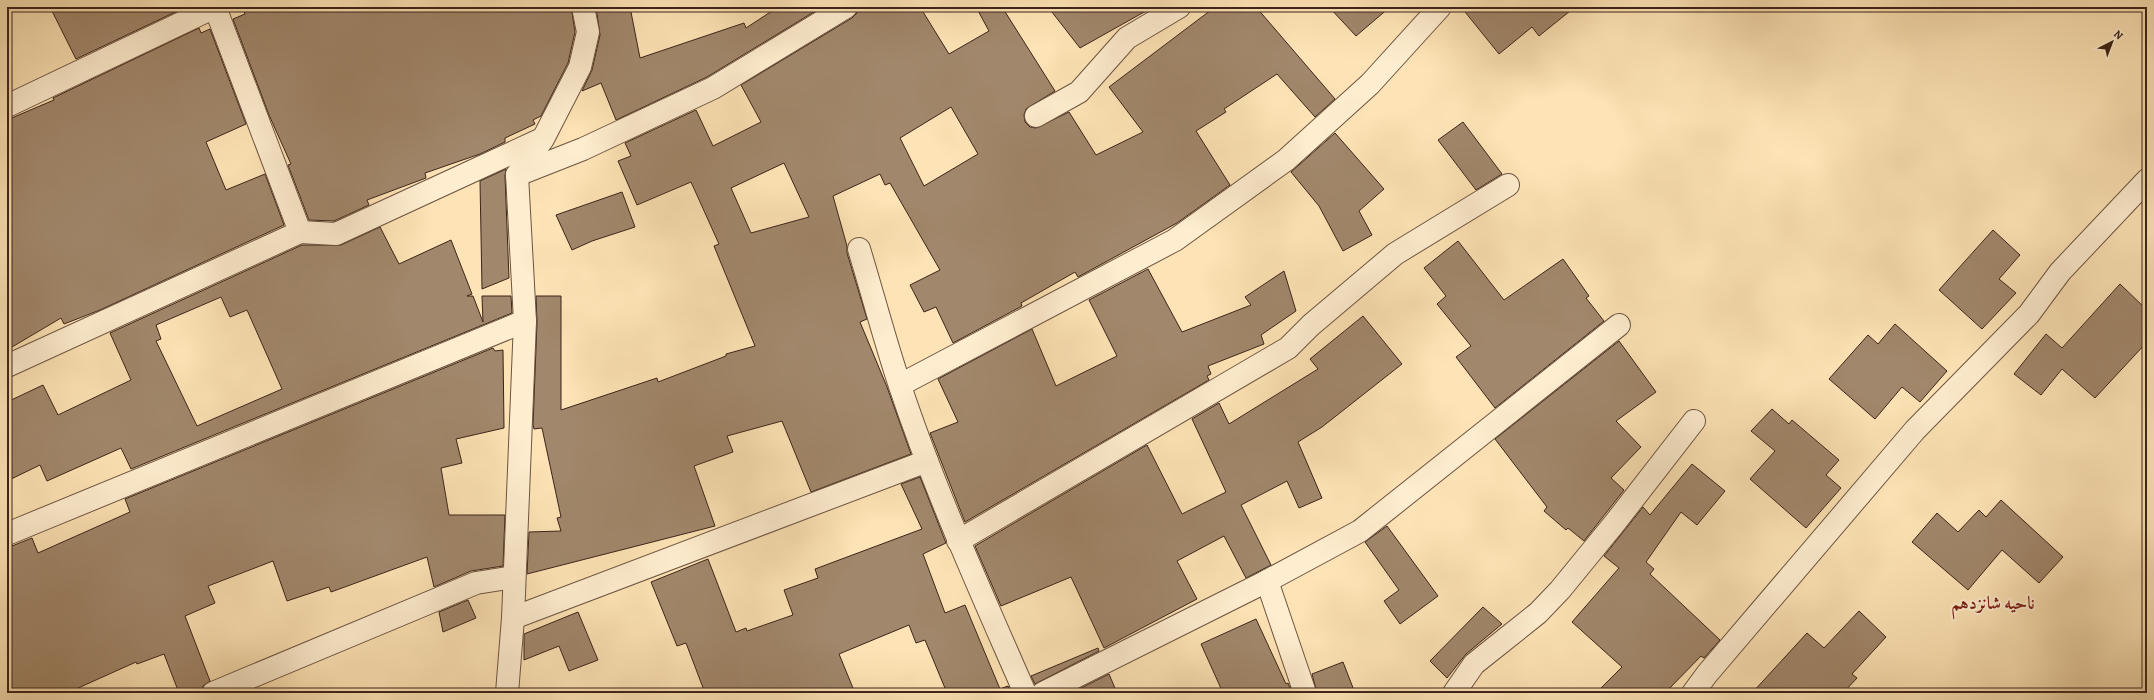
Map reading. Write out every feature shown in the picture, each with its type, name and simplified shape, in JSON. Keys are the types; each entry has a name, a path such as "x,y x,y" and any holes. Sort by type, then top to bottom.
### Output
{"street":[{"path":"7,106 215,7 300,232"},
{"path":"507,693 513,618 525,321 517,175 543,139 580,67 588,32 583,7"},
{"path":"517,175 583,149 713,88 846,7"},
{"path":"1036,116 1079,92 1127,38 1178,7"},
{"path":"900,385 1175,240 1286,160 1370,84 1440,7"},
{"path":"7,366 300,232 336,234 543,139"},
{"path":"1693,693 1707,674 1915,430 2029,314 2060,272 2147,180"},
{"path":"958,541 1288,348 1310,325 1395,254 1508,185"},
{"path":"859,250 900,385 927,462 958,541 1025,693"},
{"path":"7,534 525,321"},
{"path":"1043,693 1267,581 1360,530 1619,325"},
{"path":"1454,693 1474,664 1538,613 1560,590 1614,524 1694,421"},
{"path":"513,618 927,462"},
{"path":"213,693 476,583 514,578"},
{"path":"1267,581 1305,693"}],"building":[{"path":"50,7 186,7 76,59"},
{"path":"243,7 571,7 575,32 568,63 541,116 533,120 535,124 505,138 505,142 480,154 425,173 426,178 367,200 369,205 334,221 309,220 288,165 291,164 269,115 233,19 245,14"},
{"path":"596,7 630,7 640,58 744,23 746,28 778,7 822,7 707,77 616,120 601,83 582,91 592,70 600,35"},
{"path":"858,7 920,7 949,54 989,31 976,7 1002,7 1055,91 1026,109 1024,115 1025,122 1030,127 1036,128 1069,112 1096,155 1143,132 1109,87 1215,7 1256,7 1335,99 1315,117 1277,74 1224,109 1226,112 1196,131 1230,185 1177,223 1078,277 1075,272 1021,303 1022,306 953,343 936,307 924,312 910,285 940,270 890,183 885,185 880,174 833,196 847,246 847,253 867,319 860,322 887,387 911,454 811,492 782,421 727,436 733,452 694,466 715,526 527,574 529,532 561,531 557,518 561,517 542,428 534,429 533,425 537,322 536,296 561,296 561,410 657,378 658,382 726,356 726,354 755,346 714,246 719,244 691,182 637,205 618,161 631,156 625,143 696,110 713,146 761,122 741,85 852,18 857,13","holes":["951,107 978,154 924,186 900,138","784,163 809,217 751,233 731,188"]},
{"path":"1048,7 1153,7 1080,48"},
{"path":"1329,7 1390,7 1356,36"},
{"path":"1461,7 1575,7 1539,36 1532,27 1499,54"},
{"path":"199,28 201,33 210,29 246,124 206,142 226,190 265,174 284,225 100,310 64,324 61,318 7,350 7,120 54,100 53,98"},
{"path":"1463,122 1502,174 1476,190 1438,140"},
{"path":"1335,133 1384,189 1359,211 1372,235 1343,251 1319,206 1291,172"},
{"path":"506,169 509,278 482,289 480,181"},
{"path":"622,192 635,227 592,241 572,250 556,215"},
{"path":"380,227 399,264 451,240 472,294 467,296 473,296 483,322 482,296 511,296 512,313 131,469 121,448 47,481 40,465 7,481 7,402 43,385 58,415 131,380 110,333 302,245 341,245","holes":["221,297 230,317 247,310 282,389 197,426 156,341 161,339 156,325"]},
{"path":"1993,230 2020,255 1999,279 2016,293 1982,329 1939,290"},
{"path":"1458,241 1504,300 1563,259 1589,296 1586,298 1604,321 1495,408 1456,357 1471,346 1437,304 1446,296 1424,268"},
{"path":"1148,269 1182,332 1251,305 1245,297 1284,271 1296,311 1261,335 1264,344 1208,366 1211,374 1207,376 1209,380 965,522 930,433 958,422 938,379 1032,329 1056,386 1117,356 1089,300"},
{"path":"2120,284 2147,310 2147,342 2095,398 2062,369 2041,395 2014,374 2046,334 2062,348"},
{"path":"1363,316 1402,364 1322,427 1298,442 1322,498 1299,508 1287,481 1241,505 1271,565 1246,578 1224,536 1177,561 1197,599 1104,648 1071,577 1001,606 975,546 1147,445 1182,514 1226,492 1192,419 1219,403 1229,424 1318,369 1310,359"},
{"path":"1895,324 1947,371 1920,402 1902,387 1875,419 1829,379 1868,335 1878,344"},
{"path":"1619,341 1656,392 1616,421 1641,447 1611,478 1624,490 1584,541 1568,528 1566,530 1544,511 1547,507 1495,439"},
{"path":"493,348 495,351 503,350 504,428 456,439 462,463 441,468 449,515 505,515 503,566 471,571 434,587 427,557 331,592 329,587 287,601 273,561 208,586 215,603 185,616 210,681 203,686 201,693 179,693 164,654 137,664 136,662 67,693 7,693 7,548 32,538 38,553 130,512 125,499"},
{"path":"1772,409 1789,424 1792,420 1839,460 1826,475 1841,488 1806,528 1750,479 1775,451 1751,431"},
{"path":"1692,464 1725,491 1697,525 1681,512 1646,562 1654,569 1650,574 1720,640 1704,658 1701,656 1665,693 1596,693 1622,667 1572,622 1619,568 1604,556 1643,507 1650,515"},
{"path":"920,477 946,543 923,554 945,613 965,605 1000,689 1008,686 1011,693 947,693 925,640 916,643 909,625 839,654 855,693 705,693 686,643 677,646 651,582 708,559 736,632 746,628 747,631 793,615 784,590 818,578 815,569 922,529 901,484"},
{"path":"2001,500 2063,557 2039,583 2002,550 1968,590 1912,542 1937,513 1958,532 1979,510 1986,517"},
{"path":"1387,526 1438,596 1400,624 1384,601 1399,590 1365,542"},
{"path":"468,600 476,618 443,632 439,612"},
{"path":"1483,607 1502,624 1466,654 1447,678 1430,661"},
{"path":"1859,611 1886,637 1852,674 1857,678 1843,693 1752,693 1807,633 1824,648"},
{"path":"578,612 598,660 569,671 559,646 524,660 524,634"},
{"path":"1256,619 1286,684 1288,683 1292,693 1223,693 1201,644"},
{"path":"1098,648 1099,651 1035,684 1031,676"},
{"path":"1343,662 1355,693 1317,693 1312,674"},
{"path":"1109,674 1117,693 1071,693"}],"district":[{"name":"ناحیه شانزدهم","path":"1993,603"}]}
